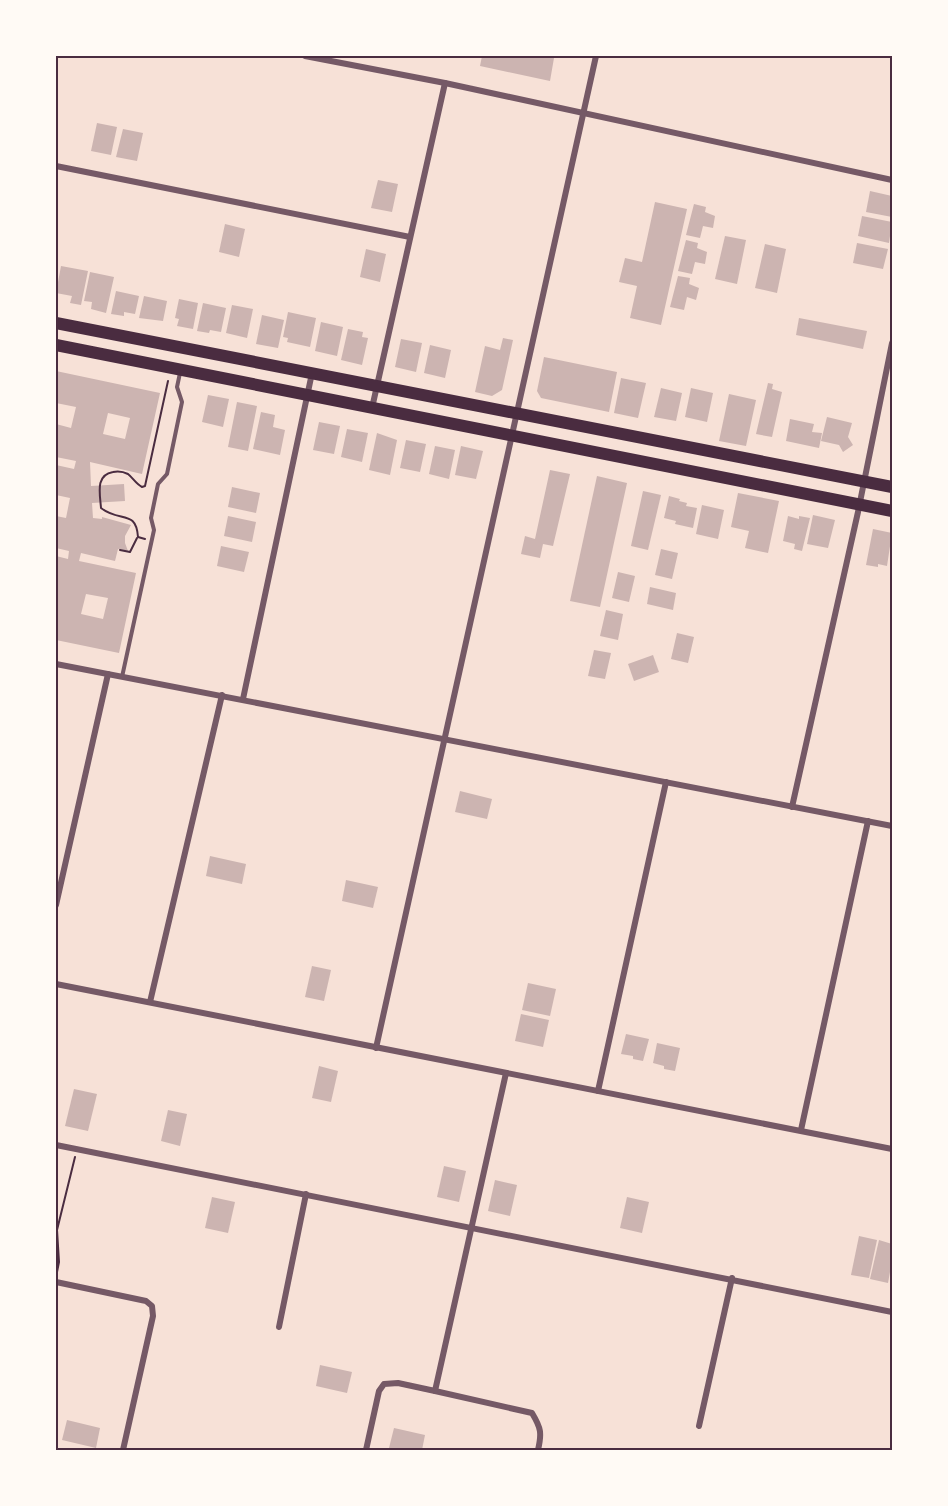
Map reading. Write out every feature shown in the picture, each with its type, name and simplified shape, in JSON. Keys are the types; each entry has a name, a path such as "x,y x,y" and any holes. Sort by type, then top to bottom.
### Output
{"main road":[{"path":"56,323 518,412 892,488"},
{"path":"56,345 892,511"}],"street":[{"path":"305,56 445,83 892,180"},
{"path":"376,1048 596,56"},
{"path":"372,408 445,83"},
{"path":"56,166 410,237"},
{"path":"792,807 864,482 892,343"},
{"path":"243,699 312,372"},
{"path":"56,664 892,826"},
{"path":"56,905 108,674"},
{"path":"150,1002 222,695"},
{"path":"598,1091 666,782"},
{"path":"801,1130 868,821"},
{"path":"56,984 892,1149"},
{"path":"435,1391 506,1074"},
{"path":"56,1144 732,1278 892,1312"},
{"path":"279,1327 306,1194"},
{"path":"699,1426 732,1278"},
{"path":"56,1279 146,1301 152,1306 153,1317 123,1450"},
{"path":"366,1450 379,1391 384,1384 398,1383 532,1413 540,1426 541,1439 538,1450"}],"lane":[{"path":"122,677 154,530 151,518 158,484 167,474 182,402 177,387 181,369"}],"path":[{"path":"120,550 130,552 138,537 137,524 133,520 110,515 101,508 99,482 104,475 121,472 129,475 141,488 145,486 168,378"},
{"path":"138,537 145,539"},
{"path":"56,1279 59,1262 57,1230 77,1149"}],"building":[{"path":"482,56 550,56 554,58 550,81 480,66"},
{"path":"97,123 117,127 111,155 91,151"},
{"path":"123,129 143,133 137,161 116,157"},
{"path":"378,180 398,184 392,212 371,208"},
{"path":"870,191 892,196 892,217 866,212"},
{"path":"655,202 687,209 661,325 630,318 637,286 619,282 625,258 642,262"},
{"path":"694,204 706,207 705,212 715,216 713,228 703,226 700,238 686,235"},
{"path":"862,216 892,222 889,243 858,236"},
{"path":"225,224 245,229 239,257 219,252"},
{"path":"725,236 746,240 737,284 715,279"},
{"path":"686,240 698,243 697,248 707,252 705,264 695,262 692,274 678,271"},
{"path":"857,243 888,249 883,269 853,263"},
{"path":"765,244 786,249 777,293 755,288"},
{"path":"366,249 386,254 380,282 360,277"},
{"path":"61,266 88,271 81,305 70,303 72,296 56,293"},
{"path":"90,272 114,277 106,313 91,309 92,302 84,301"},
{"path":"678,276 690,278 689,284 699,288 696,300 687,297 684,310 670,307"},
{"path":"116,291 139,296 135,314 124,312 124,316 111,314"},
{"path":"144,296 167,301 163,321 139,318"},
{"path":"179,299 198,303 193,329 177,326 179,319 175,318"},
{"path":"203,303 226,308 221,332 197,331"},
{"path":"232,305 253,309 247,338 226,333"},
{"path":"288,312 316,318 310,347 287,342 288,338 283,337"},
{"path":"262,315 284,320 278,348 256,344"},
{"path":"799,318 867,331 863,349 796,335"},
{"path":"321,322 343,327 337,356 315,351"},
{"path":"348,329 363,332 362,337 368,338 362,365 341,360"},
{"path":"503,338 513,340 502,390 492,396 475,392 485,346 500,350"},
{"path":"401,339 422,343 416,372 395,367"},
{"path":"430,345 451,350 445,378 424,373"},
{"path":"544,357 617,372 609,412 541,398 537,391"},
{"path":"56,371 160,393 142,474 90,462 91,486 124,484 125,501 92,503 93,518 102,519 102,517 131,525 125,536 128,551 118,549 115,561 81,553 79,561 136,573 119,653 56,640 56,556 68,559 69,551 56,548 56,516 66,518 70,498 56,495 56,465 74,469 76,461 56,457 56,424 71,428 76,407 56,403","holes":["108,413 130,418 125,439 103,434","86,594 108,598 103,619 81,614"]},
{"path":"621,378 646,383 638,418 614,413"},
{"path":"768,383 773,384 772,389 782,392 772,437 756,434"},
{"path":"661,388 682,393 676,421 654,417"},
{"path":"691,388 713,393 707,422 685,417"},
{"path":"729,394 756,400 746,446 719,441"},
{"path":"208,395 229,399 223,427 202,422"},
{"path":"237,402 257,406 248,451 228,447"},
{"path":"261,412 275,415 273,427 285,430 280,455 253,449"},
{"path":"827,417 852,423 848,437 853,445 843,452 839,445 821,441"},
{"path":"790,419 814,424 812,432 822,433 819,448 786,441"},
{"path":"319,422 340,426 334,454 313,450"},
{"path":"347,429 368,433 362,462 341,457"},
{"path":"377,433 397,440 390,475 369,470"},
{"path":"406,440 426,444 420,472 400,468"},
{"path":"435,446 455,450 449,479 429,474"},
{"path":"461,446 483,451 476,479 455,475"},
{"path":"550,470 570,474 553,546 543,544 540,558 521,554 525,536 535,539"},
{"path":"597,476 627,483 600,607 570,601"},
{"path":"232,487 260,493 256,513 228,507"},
{"path":"643,491 661,495 648,550 631,546"},
{"path":"738,493 779,501 768,553 745,548 749,531 731,527"},
{"path":"669,496 687,503 686,506 697,508 693,528 675,524 676,521 664,518"},
{"path":"702,505 724,510 718,539 696,534"},
{"path":"813,515 835,520 828,548 807,544"},
{"path":"228,516 256,522 252,542 224,536"},
{"path":"788,516 799,519 799,516 810,518 802,551 794,549 795,544 783,541"},
{"path":"873,529 892,533 887,566 866,565"},
{"path":"221,546 249,552 244,572 217,566"},
{"path":"661,549 678,553 672,579 655,575"},
{"path":"618,572 635,576 629,602 612,598"},
{"path":"650,587 676,593 673,610 647,604"},
{"path":"606,610 623,614 618,640 600,636"},
{"path":"677,633 694,637 688,663 671,659"},
{"path":"594,650 611,653 605,679 588,676"},
{"path":"653,655 659,672 634,681 628,664"},
{"path":"460,791 492,799 487,819 455,812"},
{"path":"210,856 246,864 242,884 206,876"},
{"path":"346,880 378,887 373,908 342,901"},
{"path":"312,966 331,970 324,1001 305,997"},
{"path":"528,983 556,989 550,1016 522,1010"},
{"path":"521,1014 549,1020 543,1047 515,1041"},
{"path":"626,1034 649,1039 643,1061 621,1054"},
{"path":"657,1043 680,1048 675,1071 664,1069 664,1066 653,1063"},
{"path":"319,1066 338,1071 331,1102 312,1098"},
{"path":"74,1089 97,1094 88,1131 65,1126"},
{"path":"168,1110 187,1114 180,1146 161,1141"},
{"path":"444,1166 466,1171 459,1202 437,1197"},
{"path":"495,1180 517,1185 510,1216 488,1211"},
{"path":"212,1197 235,1202 228,1233 205,1228"},
{"path":"627,1197 649,1202 642,1233 620,1228"},
{"path":"859,1236 877,1240 869,1278 851,1275"},
{"path":"879,1240 892,1244 888,1283 870,1279"},
{"path":"320,1365 352,1372 347,1393 316,1386"},
{"path":"67,1420 100,1428 96,1448 62,1440"},
{"path":"394,1428 425,1435 422,1450 389,1448"}]}
